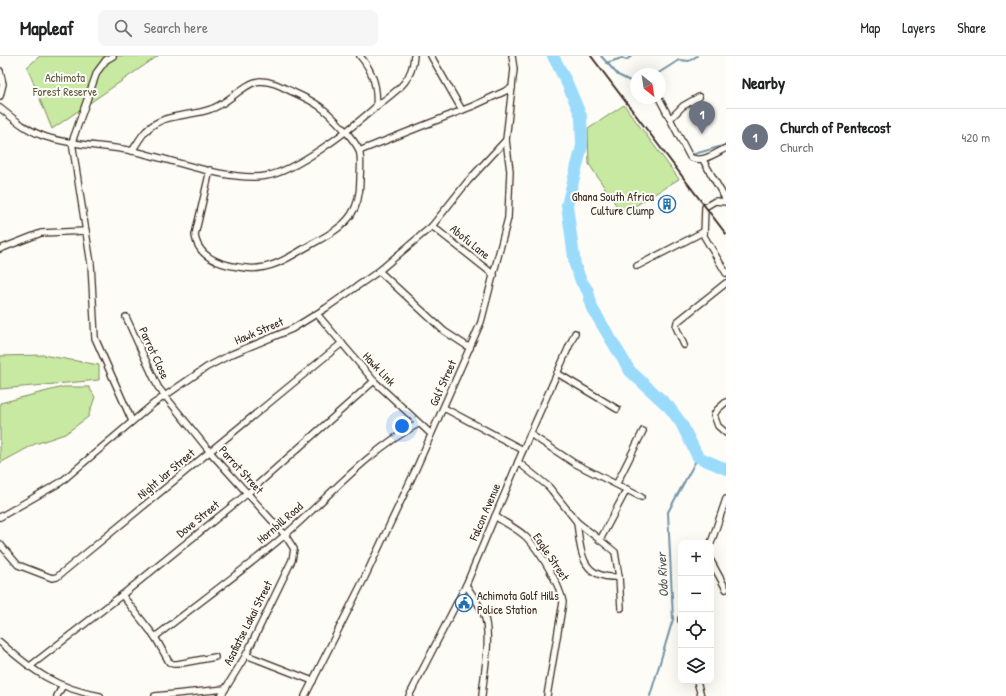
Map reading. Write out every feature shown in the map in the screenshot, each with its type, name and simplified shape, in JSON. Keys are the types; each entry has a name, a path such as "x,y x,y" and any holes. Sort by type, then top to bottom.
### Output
{"street":[{"path":"113,56 106,60 97,72 72,142 91,264 95,338 132,421"},
{"path":"360,56 374,80 377,98 376,107"},
{"path":"0,108 26,128 47,137 132,151 210,170 249,177 267,176 280,172 347,132 402,86 411,71 414,56"},
{"path":"431,56 462,110"},
{"name":"Golf Street","path":"306,696 364,579 444,408 481,322 504,239 510,194 510,171 506,140 514,69 512,56"},
{"path":"0,71 3,84 0,96"},
{"path":"132,151 146,130 155,124 171,117 212,109 229,100 248,85 260,81 276,84 311,100 324,108 347,132 359,151 359,198 351,216 340,226 289,258 270,266 252,269 231,266 215,261 203,253 197,246 195,235 210,170"},
{"path":"359,151 462,110 512,88"},
{"path":"670,119 683,106 699,97"},
{"path":"661,104 690,157 703,160 726,148"},
{"name":"Hawk Street","path":"0,517 61,482 132,421 206,367 232,354 292,329 318,314 379,271 432,226 468,182 506,140"},
{"path":"703,160 726,201 715,201 705,206 702,232 726,273"},
{"name":"Abofu Lane","path":"432,226 494,275"},
{"path":"0,249 41,233 86,231"},
{"path":"637,266 702,232"},
{"path":"379,271 444,331 470,348"},
{"path":"684,345 676,327 677,322 726,284"},
{"name":"Hawk Link","path":"318,314 374,381 418,424 431,434"},
{"name":"Parrot Close","path":"126,317 152,376 165,396"},
{"name":"Falcon Avenue","path":"409,696 466,585 523,450 575,333"},
{"name":"Night Jar Street","path":"0,544 18,565 52,578 57,577 342,343"},
{"path":"557,373 617,409"},
{"name":"Dove Street","path":"29,667 122,595 248,493 374,381"},
{"name":"Parrot Street","path":"165,396 210,452 285,535 294,549 292,560"},
{"path":"726,402 717,410 714,416 718,426 726,433"},
{"path":"444,408 523,450"},
{"name":"Hornbill Road","path":"155,637 285,535 366,459 399,434 418,424"},
{"path":"616,483 643,431"},
{"path":"530,434 574,463 641,497"},
{"path":"518,462 549,487 577,522 615,552 619,577 621,608"},
{"path":"600,540 627,489"},
{"path":"712,540 726,499"},
{"name":"Eagle Street","path":"495,516 526,537 552,573 560,589 562,602 547,696"},
{"path":"577,522 583,556 587,567 604,577 619,577"},
{"name":"Asafiatse Lakai Street","path":"221,696 246,655 292,560"},
{"path":"714,567 726,590"},
{"path":"466,585 481,608 486,630 482,696"},
{"path":"122,595 155,637 169,662 173,664 215,657"},
{"path":"0,642 29,667 62,687 100,696"},
{"path":"246,655 313,681"},
{"path":"698,684 701,696"},
{"path":"57,696 62,687"},
{"path":"155,696 225,689"}],"green space":[{"name":"Achimota Forest Reserve","path":"40,56 158,56 52,129 27,67"},
{"path":"624,105 679,179 622,214 589,164 588,129"},
{"path":"43,355 99,365 99,380 0,389 0,356"},
{"path":"63,387 89,387 95,397 88,417 65,434 35,444 0,463 0,403"}],"waterway":[{"path":"553,56 567,83 581,116 582,146 567,205 575,265 581,281 588,291 592,308 630,371 669,407 681,423 698,457 726,469"},
{"path":"601,56 618,75 630,81"},
{"path":"606,63 622,58 626,60 632,56"},
{"path":"666,68 679,60 689,61 697,56"},
{"path":"691,155 726,145"},
{"name":"Odo River","path":"650,696 673,619 668,512 698,457"}],"railway":[{"path":"591,56 726,234"}],"place":[{"name":"Church of Pentecost","path":"702,134"},
{"name":"Ghana South Africa Culture Clump","path":"667,204"},
{"name":"Achimota Golf Hills Police Station","path":"464,603"}]}
